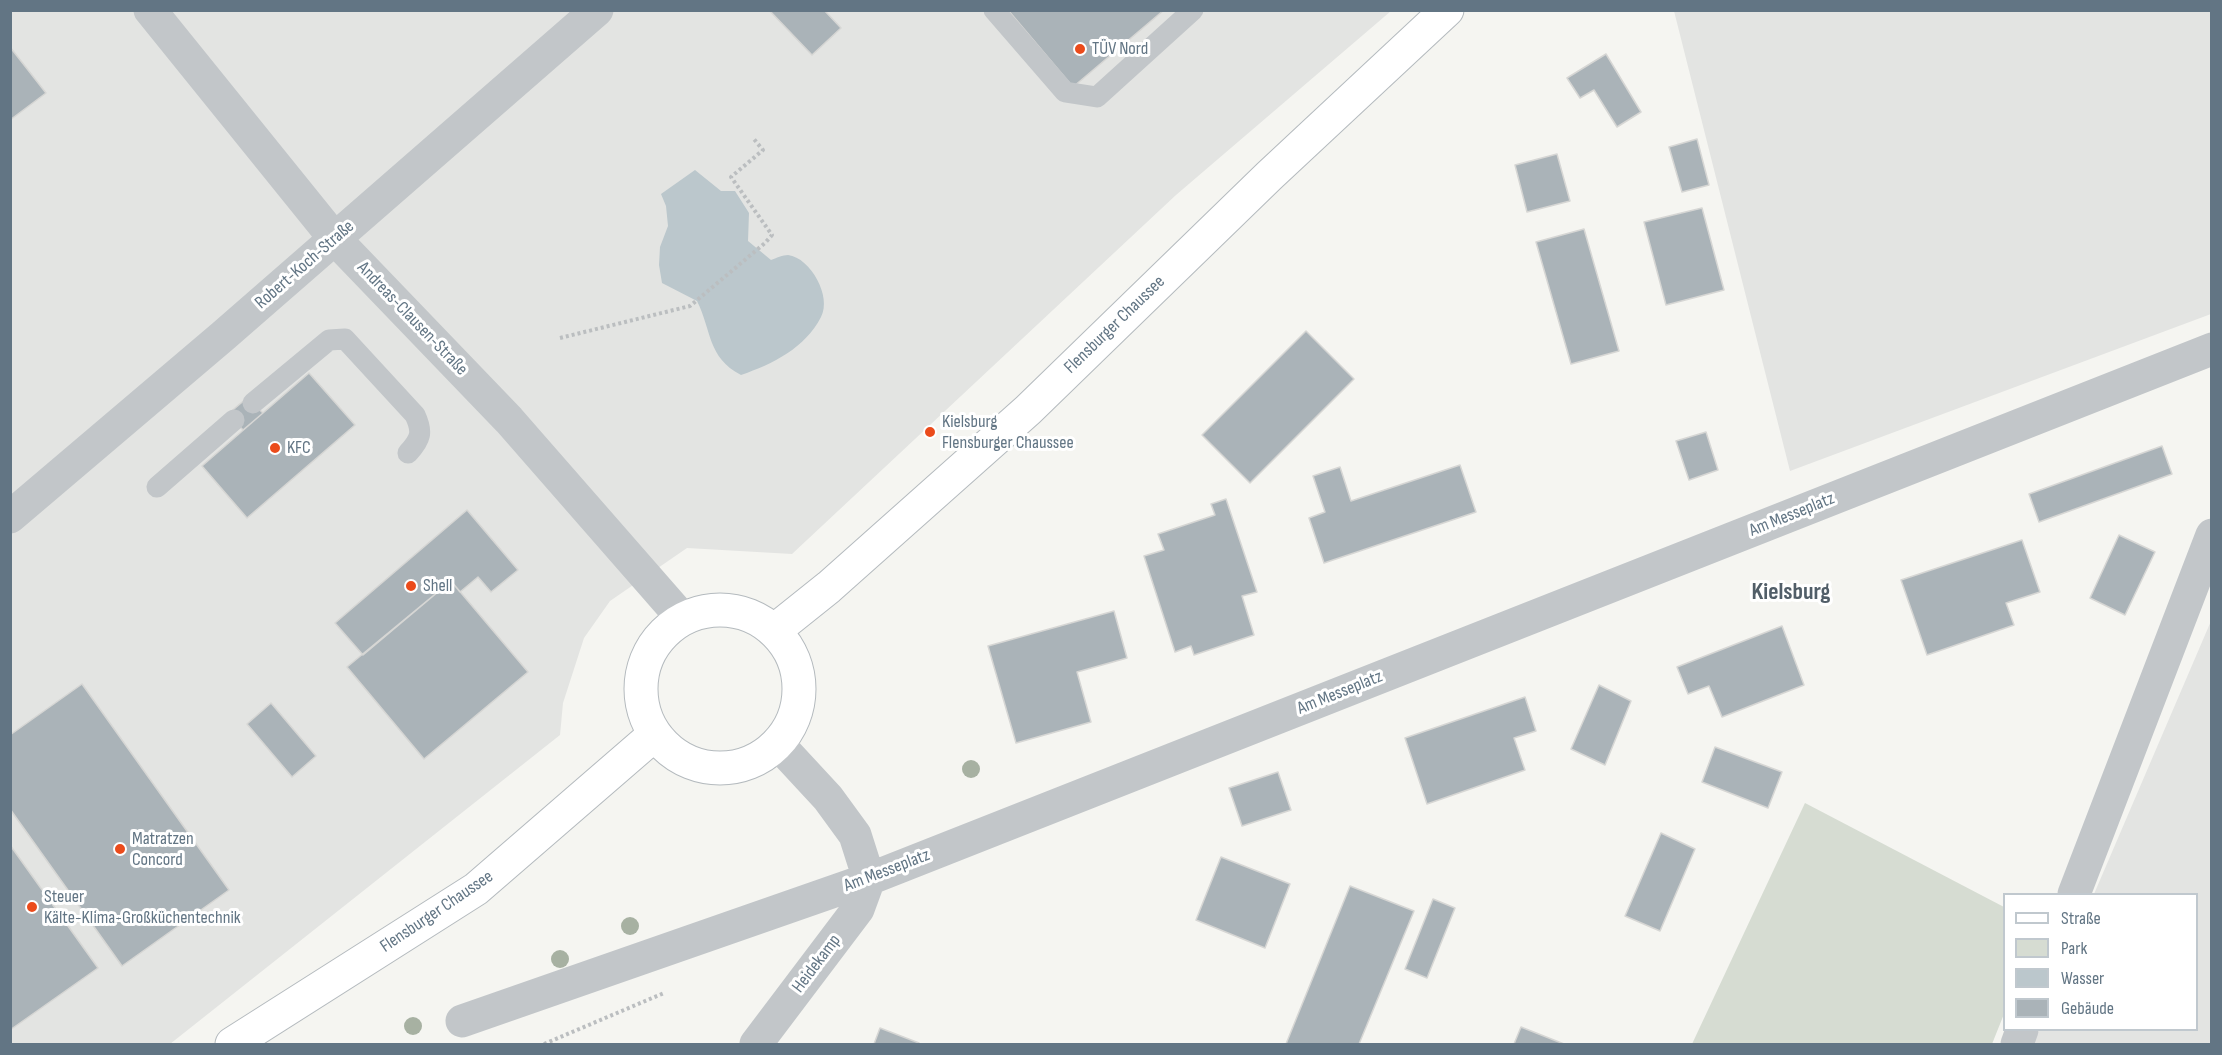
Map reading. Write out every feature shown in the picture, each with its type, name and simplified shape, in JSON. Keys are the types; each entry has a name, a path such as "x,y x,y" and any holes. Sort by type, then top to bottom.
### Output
{"main road":[{"name":"Flensburger Chaussee","path":"774,631 829,587 1028,410 1260,184 1447,10"},
{"path":"720,610 740,613 758,620 774,631 792,657 800,687 794,718 778,744 749,764 714,769 680,759 654,735 643,711 640,684 646,658 661,635 682,619 701,612 720,610"},
{"name":"Flensburger Chaussee","path":"232,1044 476,889 654,735"}],"street":[{"name":"Andreas-Clausen-Straße","path":"150,10 335,239 509,420 682,619"},
{"name":"Robert-Koch-Straße","path":"10,517 335,239 597,10"},
{"name":"Am Messeplatz","path":"462,1021 869,879 2211,349"},
{"path":"2074,893 2211,536"},
{"path":"778,744 828,798 855,834 869,879"},
{"name":"Heidekamp","path":"756,1044 858,909 869,879"}],"lane":[{"path":"994,10 1065,93 1096,97 1193,10"},
{"path":"253,403 329,340 345,339 415,415 421,428 419,441 408,453"},
{"path":"157,487 234,420"}],"path":[{"path":"560,338 690,306 765,243 772,235 731,177 763,150 753,138"}],"shaded area":[{"path":"10,11 1391,11 1176,195 792,554 687,548 610,601 584,638 563,703 560,735 170,1044 11,1044"},
{"path":"1674,11 2211,11 2211,314 1790,471"},
{"path":"2211,621 2211,1044 2033,1044 2039,1031 2198,1031 2198,893 2094,893"}],"green space":[{"path":"1805,803 2003,906 2003,1016 1992,1044 1692,1044"}],"water":[{"path":"695,170 721,191 735,191 749,213 748,241 771,260 788,255 804,263 817,280 824,299 821,317 806,338 787,354 741,375 730,368 716,352 697,301 662,283 659,265 660,247 668,226 666,206 661,194"}],"building":[{"path":"769,10 824,10 841,28 812,55"},
{"name":"TÜV Nord","path":"1008,10 1164,10 1073,87"},
{"path":"10,47 46,93 10,120"},
{"path":"1606,54 1641,112 1617,127 1594,90 1580,98 1567,78"},
{"path":"1697,139 1709,185 1682,192 1669,147"},
{"path":"1557,154 1570,201 1527,212 1515,165"},
{"path":"1702,208 1724,290 1666,305 1644,222"},
{"path":"1584,229 1619,351 1571,364 1536,242"},
{"path":"1306,331 1354,379 1250,483 1202,435"},
{"name":"KFC","path":"309,373 355,425 247,518 202,466"},
{"path":"247,398 263,413 243,430 228,414"},
{"path":"1706,432 1718,470 1689,480 1676,441"},
{"path":"2162,446 2172,474 2039,522 2029,494"},
{"path":"1460,465 1476,512 1324,563 1309,518 1325,512 1313,476 1340,467 1351,501"},
{"path":"1226,499 1257,592 1242,596 1254,635 1194,655 1191,646 1175,652 1144,556 1164,550 1158,534 1215,515 1211,504"},
{"name":"Shell","path":"467,510 518,570 491,592 478,577 460,592 451,581 363,655 335,623"},
{"path":"2119,535 2155,552 2125,615 2090,598"},
{"path":"2022,540 2040,592 2006,603 2014,625 1927,655 1901,580"},
{"path":"451,581 528,672 424,759 347,667"},
{"path":"1114,611 1127,658 1077,672 1091,722 1016,743 988,646"},
{"path":"1782,626 1804,685 1722,717 1709,686 1688,694 1677,667"},
{"name":"Matratzen Concord","path":"82,684 229,890 122,966 10,809 10,735"},
{"path":"1599,685 1631,701 1605,765 1571,749"},
{"path":"1525,697 1536,731 1514,738 1525,770 1427,804 1405,738"},
{"path":"271,703 316,756 292,777 247,724"},
{"path":"1715,747 1782,772 1768,808 1702,782"},
{"path":"1278,772 1291,810 1242,826 1229,788"},
{"path":"1661,833 1695,849 1660,931 1625,916"},
{"name":"Steuer Kälte-Klima-Großküchentechnik","path":"10,845 98,968 10,1030"},
{"path":"1221,857 1290,884 1265,948 1196,920"},
{"path":"1350,886 1414,911 1359,1044 1286,1044"},
{"path":"1433,899 1455,908 1427,978 1405,969"},
{"path":"1521,1027 1564,1044 1514,1044"},
{"path":"880,1028 919,1043 874,1044"}],"place":[{"name":"TÜV Nord","path":"1080,49"},
{"name":"Kielsburg Flensburger Chaussee","path":"930,432"},
{"name":"KFC","path":"275,448"},
{"name":"Shell","path":"411,586"},
{"name":"Matratzen Concord","path":"120,849"},
{"name":"Steuer Kälte-Klima-Großküchentechnik","path":"32,907"}],"district":[{"name":"Kielsburg","path":"1791,593"}]}
